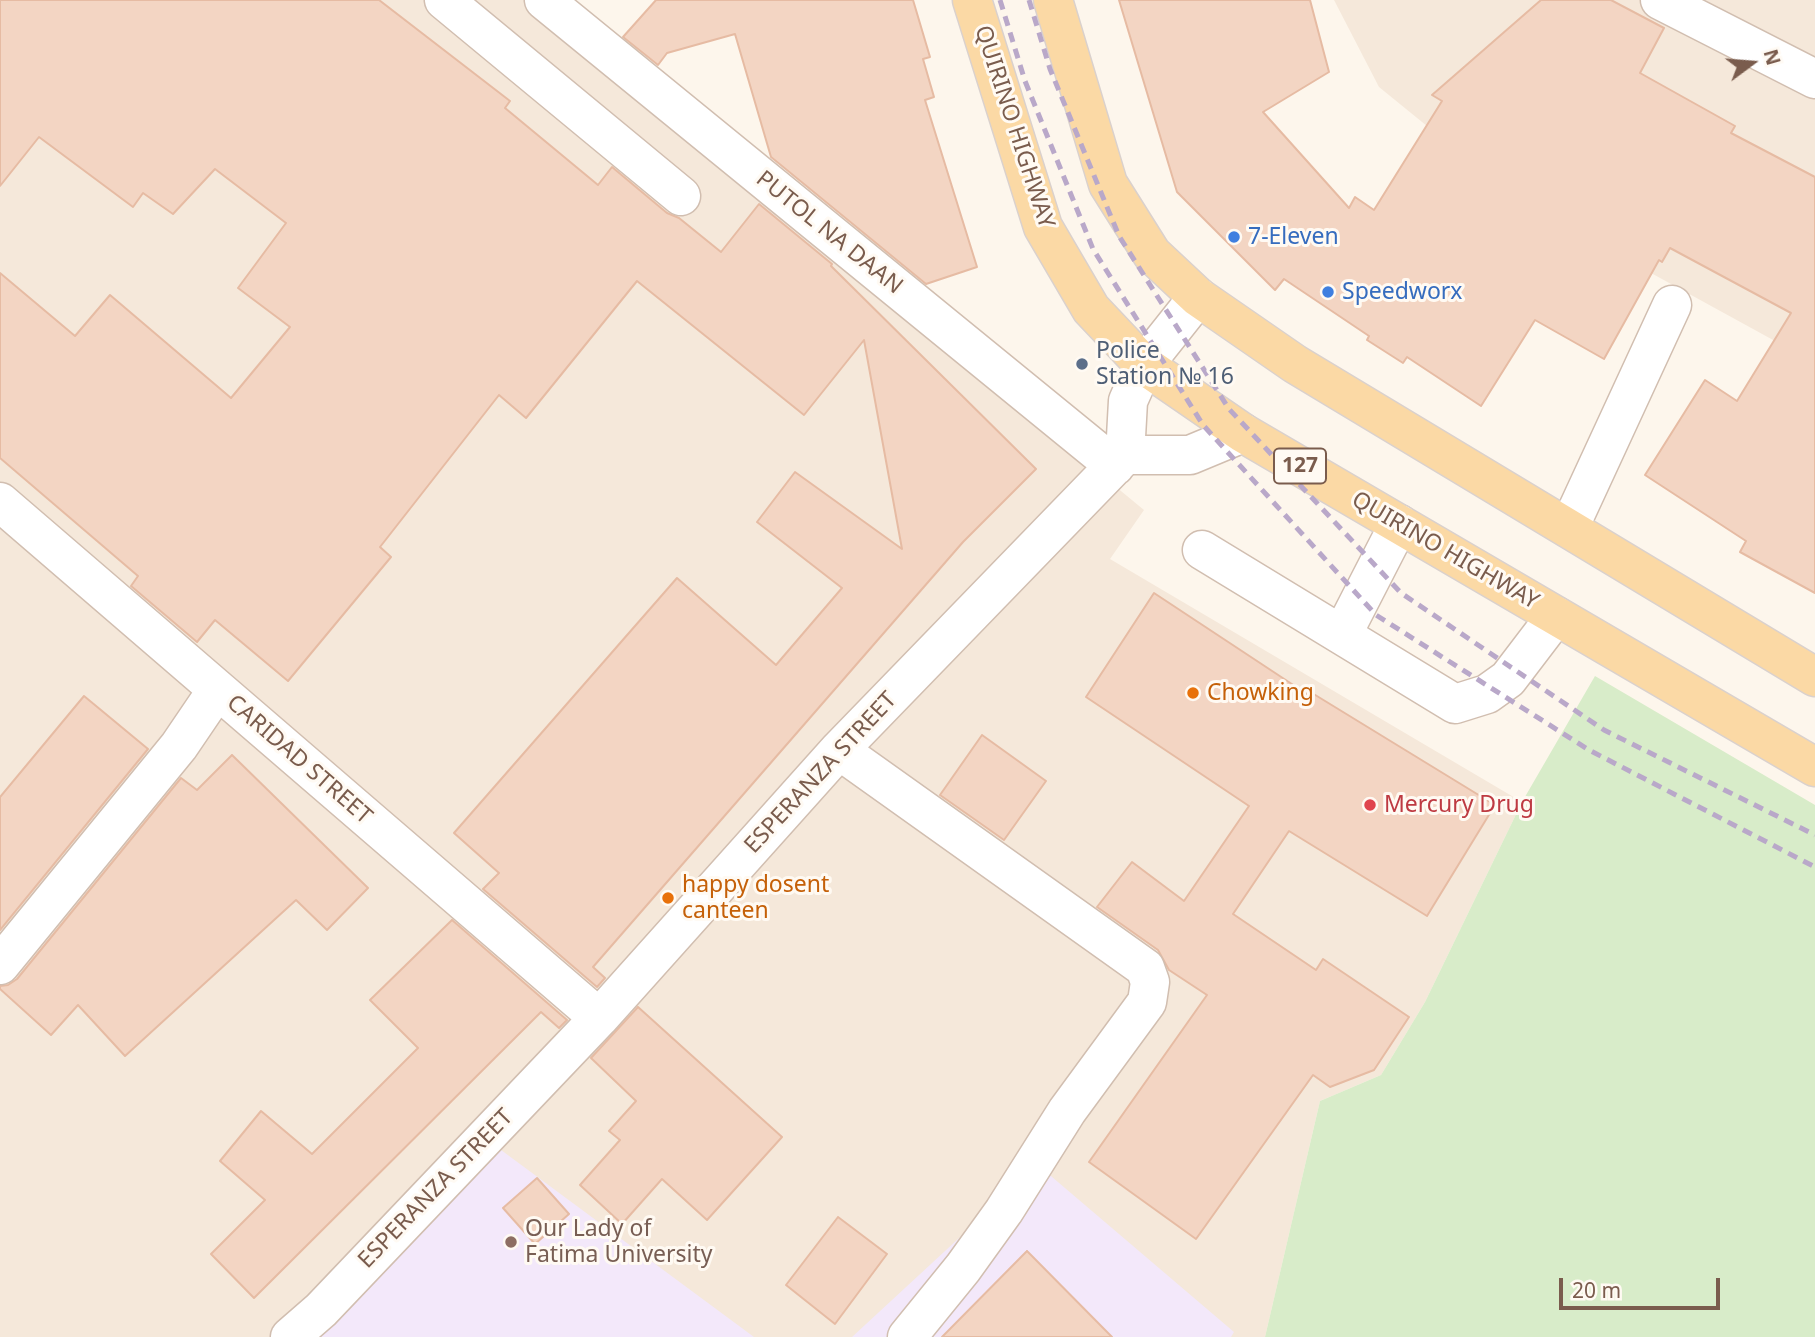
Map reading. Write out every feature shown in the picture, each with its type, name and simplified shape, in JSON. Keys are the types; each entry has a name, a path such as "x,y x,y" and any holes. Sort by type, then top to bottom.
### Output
{"main road":[{"name":"QUIRINO HIGHWAY","path":"972,0 1044,227 1091,309 1144,365 1243,433 1815,766"},
{"path":"1053,0 1108,184 1152,254 1198,297 1295,364 1815,677"}],"street":[{"path":"444,0 681,196"},
{"name":"PUTOL NA DAAN","path":"544,0 1120,460"},
{"path":"1660,0 1815,79"},
{"path":"1198,297 1144,365 1128,401 1120,460 1190,455 1243,433"},
{"path":"1569,528 1672,305"},
{"name":"ESPERANZA STREET","path":"290,1337 321,1310 599,1018 839,750 1120,460"},
{"name":"CARIDAD STREET","path":"0,502 599,1018"},
{"path":"1342,635 1399,524"},
{"path":"1202,550 1455,704 1487,695 1508,679 1556,616"},
{"path":"0,965 178,746 217,690"},
{"path":"839,750 1145,968 1150,982 1147,1002 1067,1111 1004,1211 963,1268 907,1337"}],"shaded area":[{"path":"0,0 526,0 1144,510 1110,559 1522,802 1425,1002 1381,1075 1320,1101 1265,1337 0,1337"},
{"path":"1334,0 1815,0 1815,363 1518,200 1379,87"},
{"name":"Our Lady of Fatima University","path":"497,1147 754,1337 296,1337"},
{"path":"1038,1165 1234,1332 1231,1337 852,1337"}],"green space":[{"path":"1595,676 1815,805 1815,1337 1265,1337 1320,1101 1381,1075 1425,1002 1522,802"}],"building":[{"path":"0,0 379,0 510,101 505,108 598,185 612,167 667,213 679,218 721,252 759,204 832,264 831,266 1036,469 963,542 593,967 605,978 597,987 483,889 499,873 454,833 677,578 776,665 842,588 757,522 795,472 902,549 864,340 804,415 637,281 526,418 499,395 380,547 391,557 288,681 215,620 197,642 131,586 138,576 0,458 0,273 75,336 110,295 231,398 290,327 238,288 286,223 215,169 173,214 143,193 133,207 39,137 0,186"},
{"path":"656,0 913,0 930,57 923,59 934,97 925,100 977,267 926,284 771,157 735,34 667,53 658,65 623,37"},
{"path":"1119,0 1310,0 1329,72 1263,112 1349,208 1355,197 1374,210 1442,101 1432,95 1541,0 1611,0 1664,28 1640,73 1735,126 1731,133 1815,177 1815,593 1740,552 1746,541 1645,475 1705,380 1737,401 1791,313 1670,248 1662,262 1659,260 1604,359 1535,320 1481,406 1407,357 1403,363 1367,340 1369,336 1284,279 1275,290 1177,192"},
{"path":"1154,593 1310,696 1312,693 1495,805 1427,916 1289,831 1233,914 1316,970 1323,959 1409,1017 1374,1070 1330,1087 1313,1075 1196,1239 1089,1162 1207,995 1169,970 1158,950 1097,907 1132,862 1184,901 1249,806 1086,697"},
{"path":"84,696 148,749 0,930 0,797"},
{"path":"982,735 1046,781 1004,840 940,795"},
{"path":"232,755 368,888 327,930 296,900 125,1056 78,1005 51,1035 0,989 0,986 8,985 17,979 181,778 197,790"},
{"path":"452,920 567,1020 559,1028 541,1012 254,1298 211,1254 265,1200 220,1161 261,1111 312,1154 418,1048 370,1000"},
{"path":"638,1007 782,1137 707,1220 662,1179 622,1224 580,1185 620,1140 609,1131 636,1101 591,1058"},
{"path":"537,1178 569,1214 535,1244 503,1208"},
{"path":"838,1217 887,1254 835,1324 786,1285"},
{"path":"1027,1251 1112,1337 942,1337"}],"railway":[{"path":"1000,0 1025,81 1093,249 1203,425 1376,615 1589,750 1815,867"},
{"path":"1029,0 1050,69 1119,236 1229,409 1401,593 1604,730 1815,835"}],"place":[{"name":"7-Eleven","path":"1234,237"},
{"name":"Speedworx","path":"1328,292"},
{"name":"Police Station № 16","path":"1082,364"},
{"name":"Chowking","path":"1193,693"},
{"name":"Mercury Drug","path":"1370,805"},
{"name":"happy dosent canteen","path":"668,898"},
{"name":"Our Lady of Fatima University","path":"511,1242"}]}
